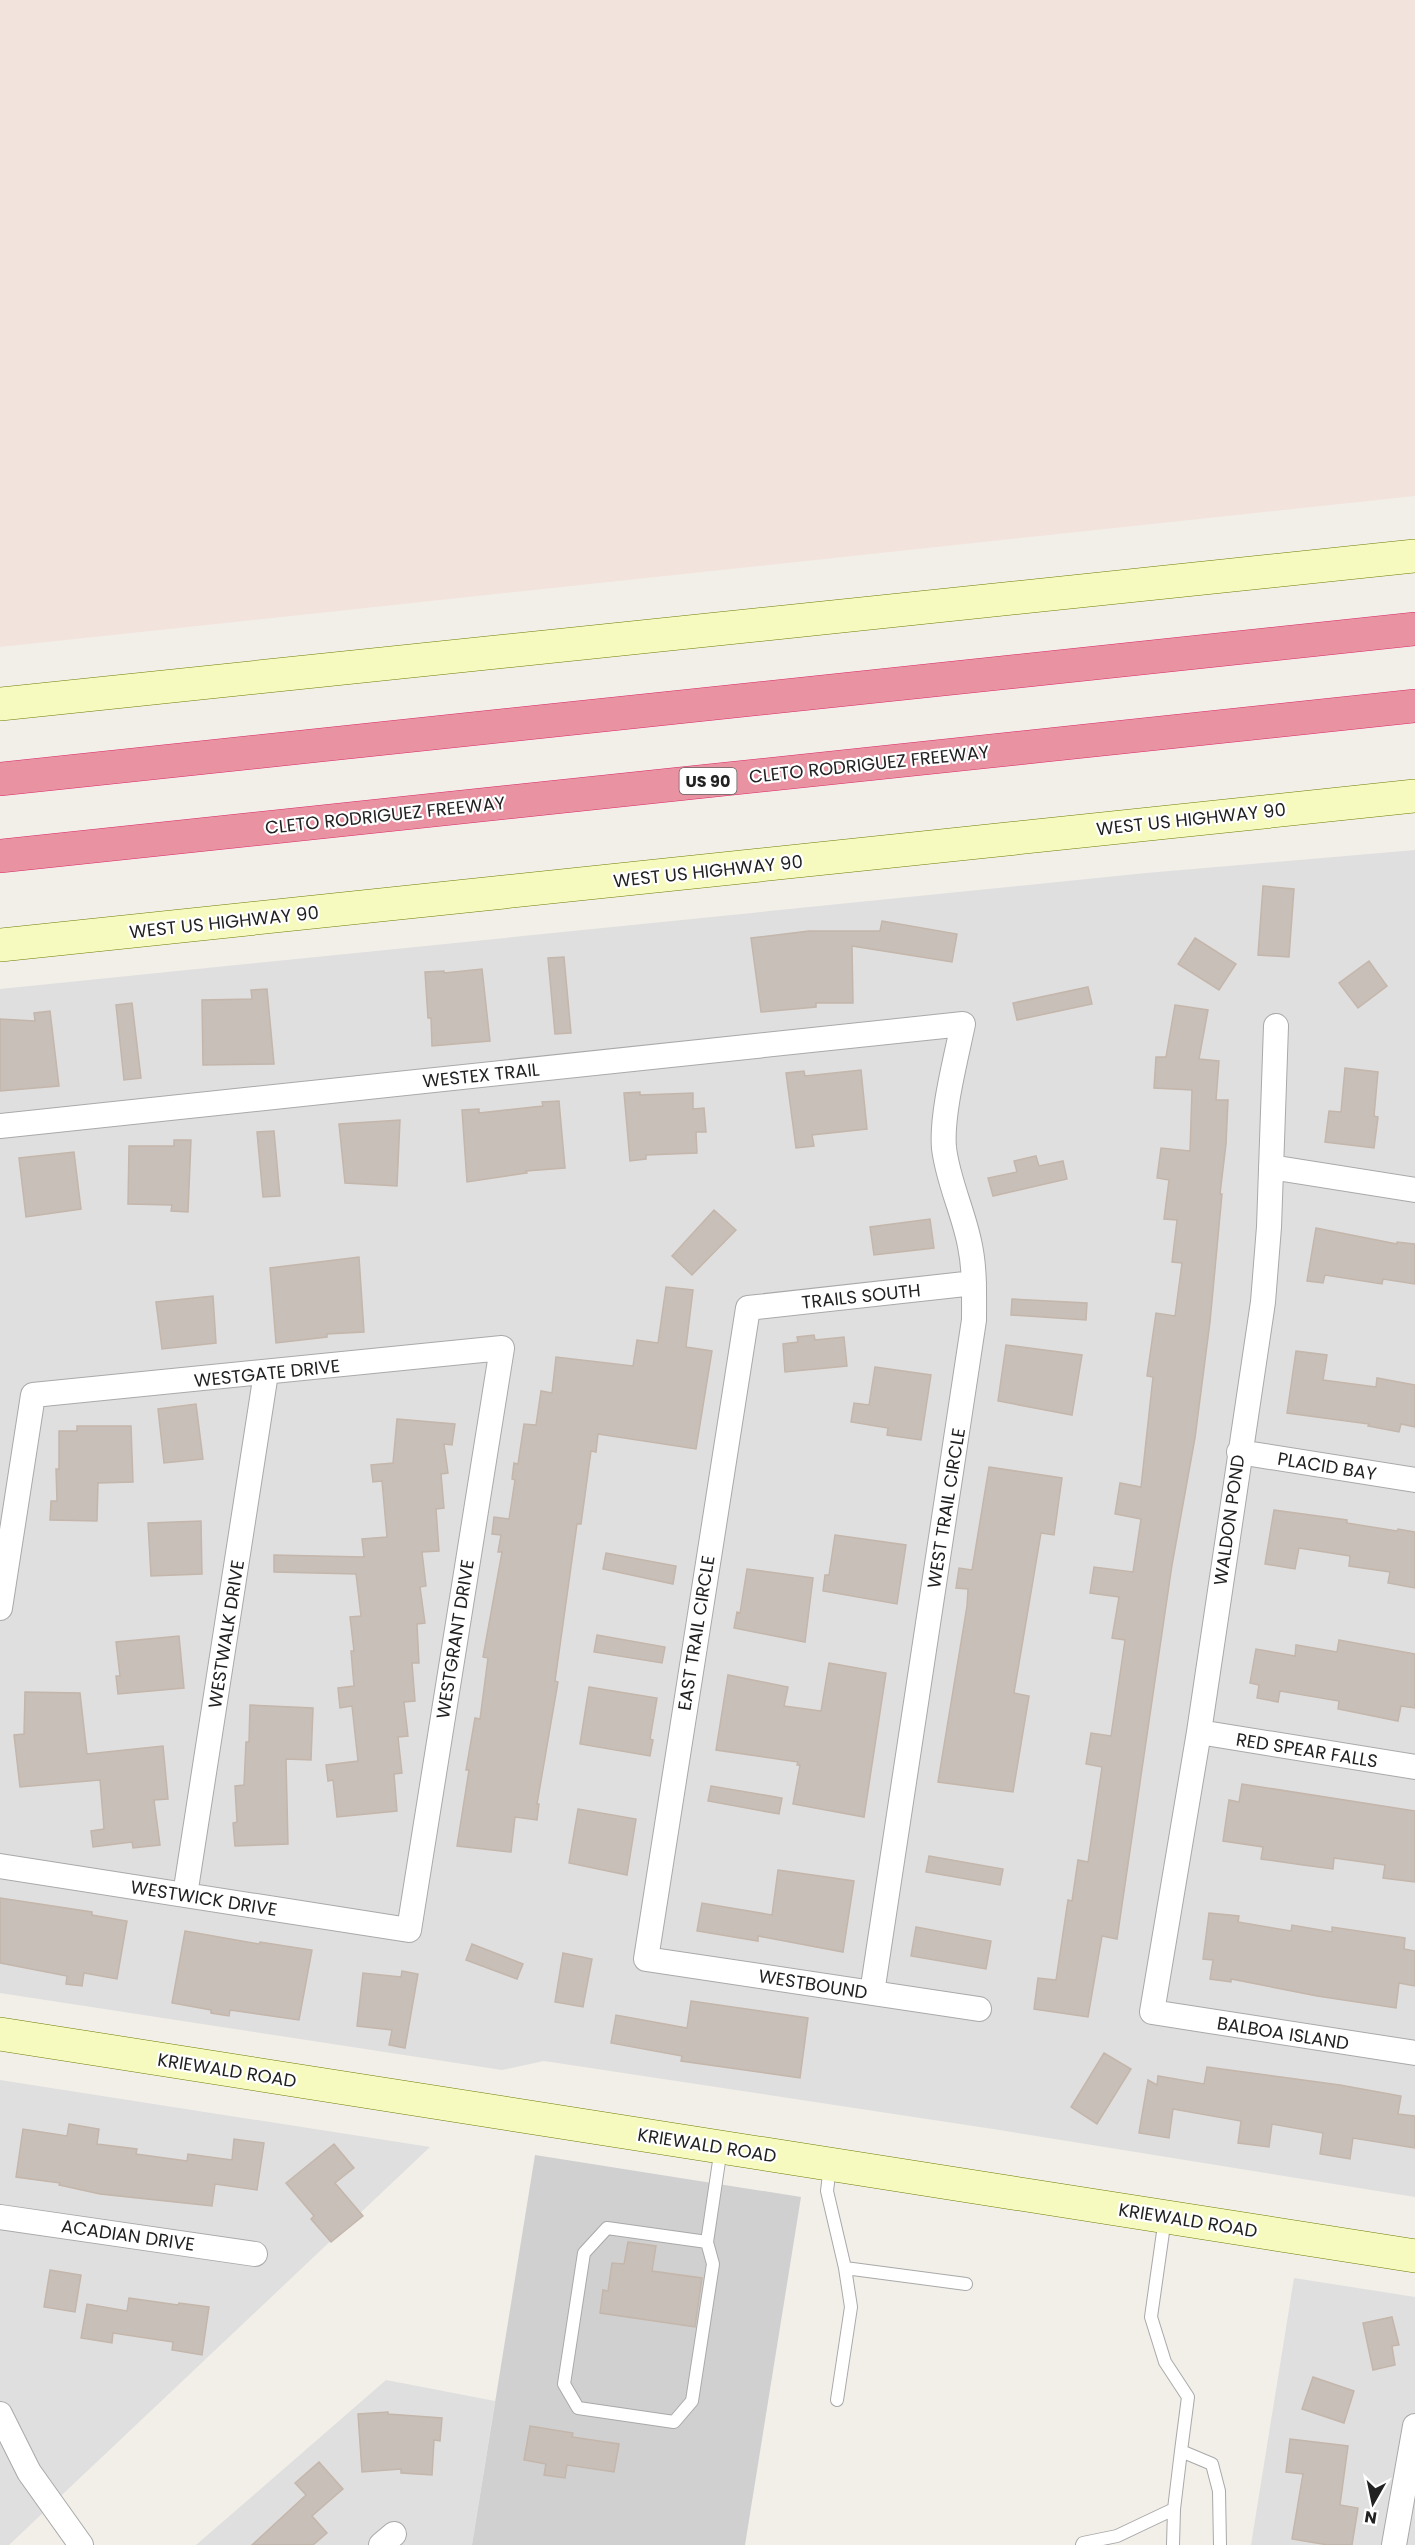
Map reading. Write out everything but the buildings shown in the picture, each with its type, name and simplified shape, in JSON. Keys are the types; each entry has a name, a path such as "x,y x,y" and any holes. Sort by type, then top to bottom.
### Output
{"highway":[{"path":"0,779 1415,629"},
{"name":"CLETO RODRIGUEZ FREEWAY","path":"0,856 1415,706"}],"main road":[{"path":"0,704 1415,556"},
{"name":"WEST US HIGHWAY 90","path":"0,945 1415,796"},
{"name":"KRIEWALD ROAD","path":"0,2034 1415,2256"}],"street":[{"name":"WESTEX TRAIL","path":"0,1126 963,1024"},
{"name":"WEST TRAIL CIRCLE","path":"872,1993 974,1320 974,1283 970,1245 954,1194 944,1145 944,1126 963,1024"},
{"name":"WALDON POND","path":"1152,2012 1198,1732 1263,1302 1276,1026"},
{"path":"1271,1167 1415,1190"},
{"name":"TRAILS SOUTH","path":"748,1308 974,1283"},
{"name":"EAST TRAIL CIRCLE","path":"646,1959 748,1308"},
{"name":"WESTGATE DRIVE","path":"0,1601 33,1395 502,1348"},
{"name":"WESTGRANT DRIVE","path":"409,1930 502,1348"},
{"name":"WESTWALK DRIVE","path":"185,1895 266,1373"},
{"name":"PLACID BAY","path":"1239,1452 1415,1480"},
{"name":"RED SPEAR FALLS","path":"1198,1732 1415,1767"},
{"name":"WESTWICK DRIVE","path":"0,1866 409,1930"},
{"name":"WESTBOUND","path":"646,1959 979,2009"},
{"name":"BALBOA ISLAND","path":"1152,2012 1415,2053"},
{"name":"ACADIAN DRIVE","path":"0,2217 255,2254"},
{"path":"0,2414 29,2472 81,2545"},
{"path":"1394,2545 1414,2426"}],"lane":[{"path":"707,2241 607,2228 584,2253 564,2384 578,2408 674,2422 692,2401 713,2264 707,2241 722,2147"},
{"path":"830,2164 827,2191 845,2268 851,2307 837,2400"},
{"path":"1165,2217 1151,2317 1165,2362 1188,2397 1174,2509 1173,2545"},
{"path":"845,2268 966,2284"},
{"path":"1181,2451 1212,2464 1219,2491 1220,2545"},
{"path":"1082,2545 1083,2542 1116,2540 1174,2509"}],"shaded area":[{"path":"0,0 1415,0 1415,496 0,647"},
{"path":"1415,850 1415,2197 993,2129 544,2061 502,2070 0,1993 0,989 1146,873"},
{"path":"0,2080 430,2147 9,2545 0,2545"},
{"path":"535,2155 801,2197 745,2545 472,2545"},
{"path":"1294,2278 1415,2297 1415,2545 1251,2545"},
{"path":"386,2380 495,2401 472,2545 196,2545"}]}
